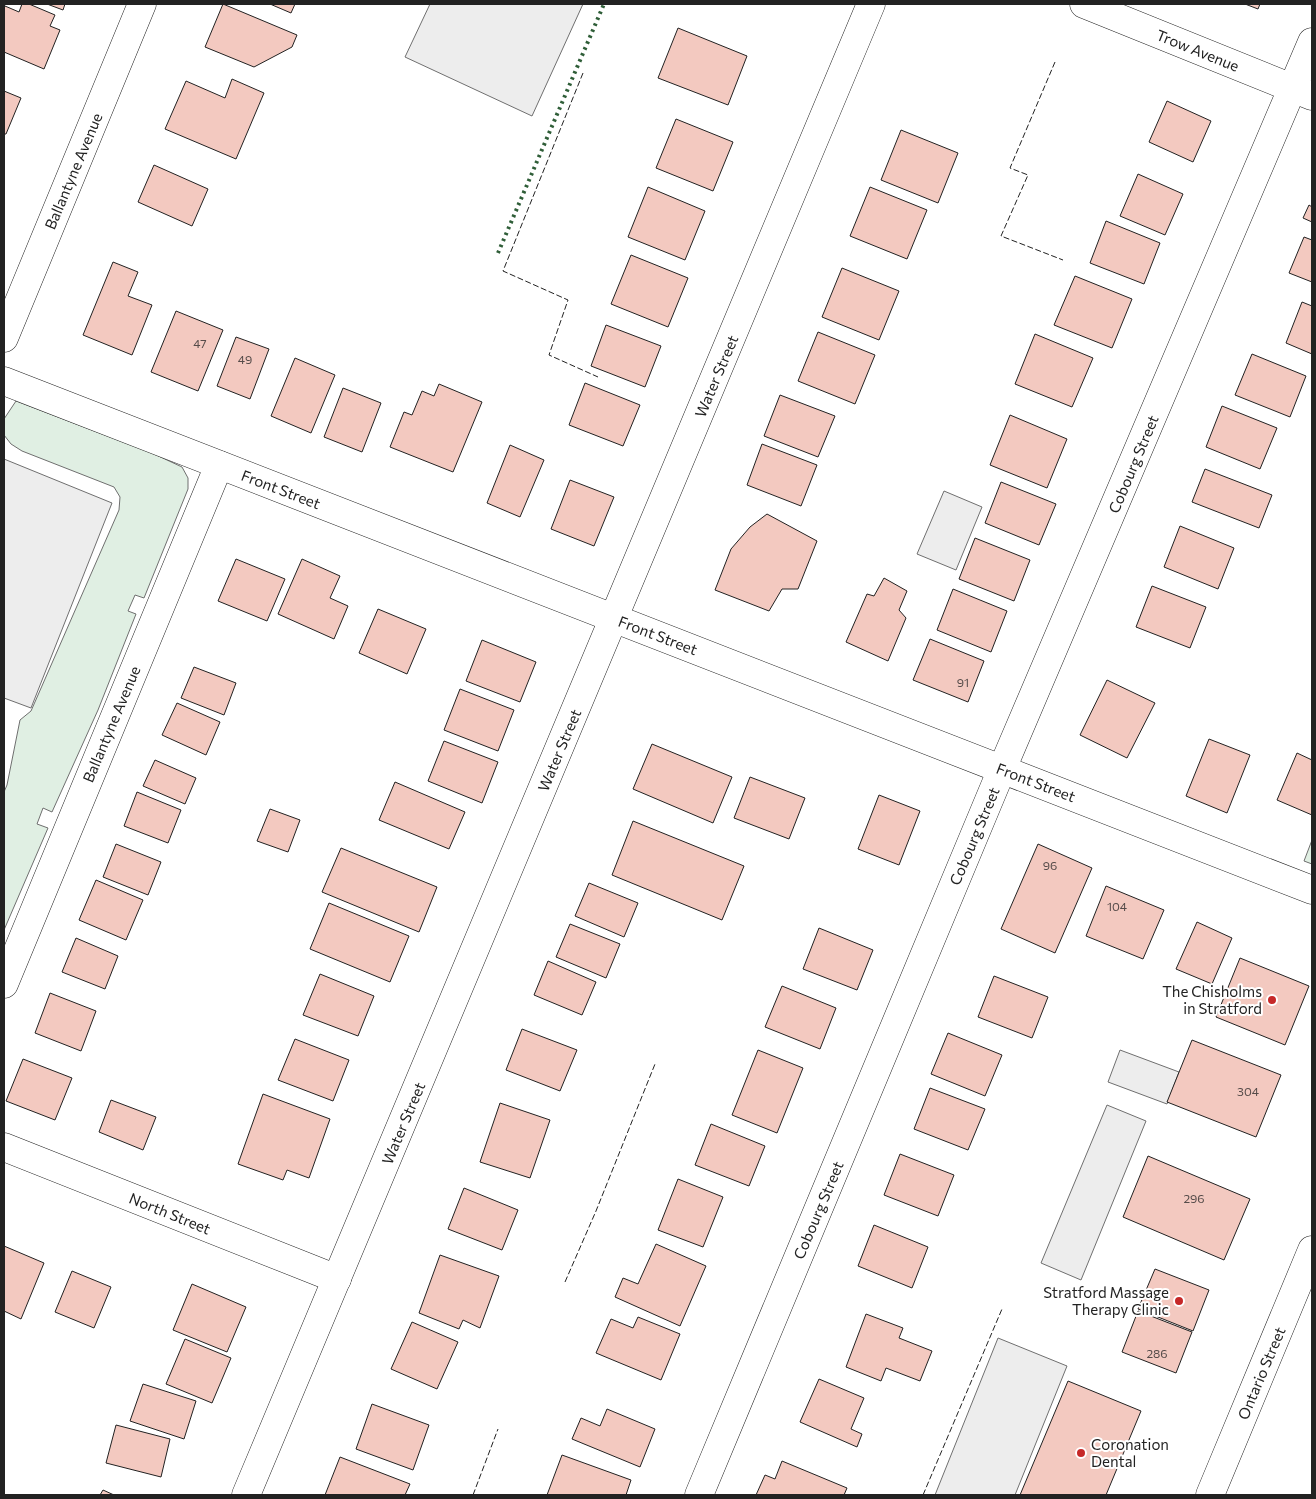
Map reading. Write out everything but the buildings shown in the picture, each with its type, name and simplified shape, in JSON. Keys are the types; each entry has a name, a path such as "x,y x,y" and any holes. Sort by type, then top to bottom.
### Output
{"street":[{"name":"Ballantyne Avenue","path":"4,338 142,4"},
{"name":"Water Street","path":"246,1495 872,4"},
{"name":"Trow Avenue","path":"1084,4 1303,92"},
{"name":"Cobourg Street","path":"699,1495 1002,769 1303,92 1312,42"},
{"name":"Front Street","path":"4,381 1312,890"},
{"name":"Ballantyne Avenue","path":"4,984 219,465"},
{"name":"North Street","path":"4,1147 337,1279"},
{"name":"Ontario Street","path":"1210,1495 1312,1250"}],"green space":[{"path":"16,401 152,453 182,467 188,478 188,489 144,598 135,595 128,611 136,614 98,710 52,812 43,808 37,824 48,828 4,930 4,792 20,720 31,711 119,510 120,497 114,487 22,451 11,444 4,435 4,419"},
{"path":"1312,840 1312,864 1304,861"}],"shaded area":[{"path":"430,4 583,4 532,116 405,57"},
{"path":"4,459 112,503 31,708 4,698"},
{"path":"944,491 982,507 956,570 917,554"},
{"path":"1120,1050 1179,1072 1167,1104 1108,1082"},
{"path":"1107,1105 1146,1121 1081,1280 1041,1263"},
{"path":"998,1338 1067,1366 1015,1495 935,1495"}],"hedge":[{"path":"498,253 604,4"}],"fence":[{"path":"1055,62 1010,168 1028,175 1001,236 1063,260"},
{"path":"583,73 503,271 568,300 549,355 598,377"},
{"path":"565,1282 596,1211 655,1064"},
{"path":"923,1495 1002,1309"},
{"path":"473,1495 498,1429"}],"place":[{"name":"The Chisholms in Stratford","path":"1272,1000"},
{"name":"Stratford Massage Therapy Clinic","path":"1179,1301"},
{"name":"Coronation Dental","path":"1081,1453"}]}
